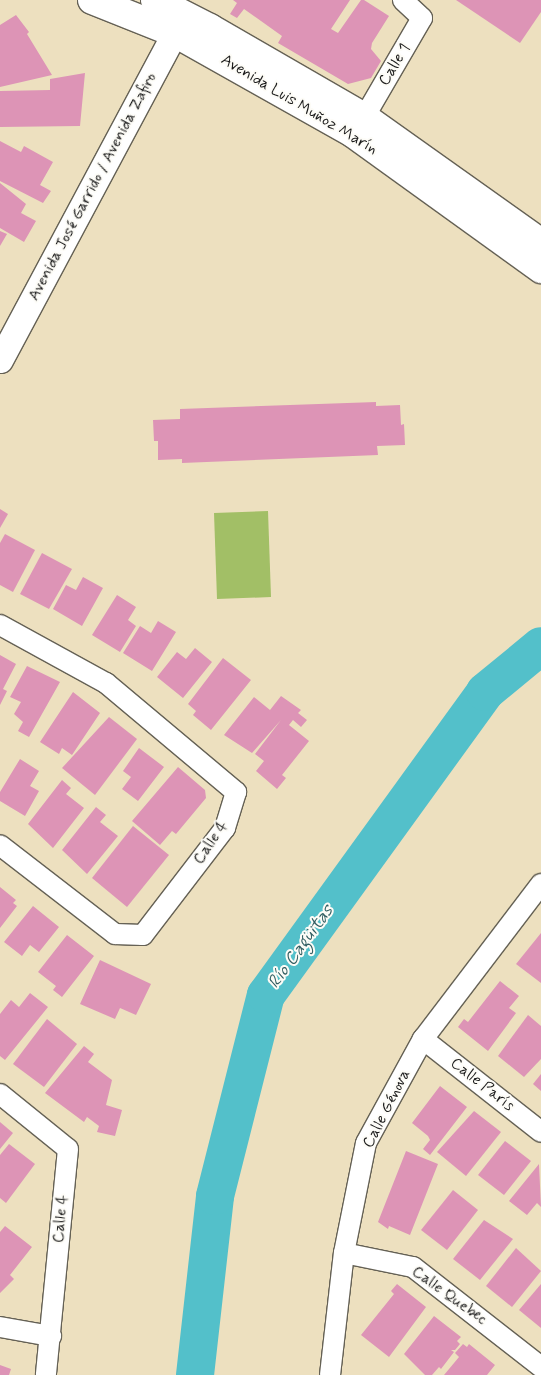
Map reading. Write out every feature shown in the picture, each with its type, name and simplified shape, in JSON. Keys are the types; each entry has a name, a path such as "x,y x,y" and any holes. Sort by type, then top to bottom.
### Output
{"main road":[{"name":"Avenida Luis Muñoz Marín","path":"92,0 180,24"},
{"name":"Avenida Luis Muñoz Marín","path":"155,0 180,24 359,126 541,243"},
{"name":"Avenida Luis Muñoz Marín","path":"359,126 541,269"}],"street":[{"name":"Calle 1","path":"359,126 422,18 403,0"},
{"name":"Avenida José Garrido / Avenida Zafiro","path":"0,360 180,24"},
{"name":"Calle 4","path":"0,625 106,683 236,792 225,828 143,935 115,934 0,845"},
{"name":"Calle Génova","path":"330,1375 344,1253 366,1143 423,1039 540,886"},
{"name":"Calle París","path":"423,1039 541,1132"},
{"name":"Calle 4","path":"0,1094 68,1149 46,1375"},
{"name":"Calle Quebec","path":"344,1253 413,1267 541,1367"},
{"path":"0,1327 51,1336"}],"green space":[{"path":"268,511 271,597 217,599 214,513"}],"building":[{"path":"233,0 350,0 331,29 338,33 361,0 364,0 389,16 372,43 371,49 381,61 371,78 348,84 278,43 282,36 244,9 237,18 230,14 237,3"},
{"path":"456,0 541,0 541,12 520,43"},
{"path":"16,15 29,32 27,34 52,75 0,87 0,25"},
{"path":"85,73 80,126 0,127 0,91 50,90 50,79"},
{"path":"0,141 21,152 24,146 53,162 40,185 51,191 43,203 0,181"},
{"path":"0,183 26,204 21,213 36,221 24,242 0,228"},
{"path":"0,231 7,234 0,246"},
{"path":"376,402 376,406 400,405 401,425 404,424 405,445 377,446 378,455 182,463 182,459 158,460 158,441 154,441 153,420 180,419 180,409"},
{"path":"0,509 8,514 0,528"},
{"path":"5,534 35,550 13,592 0,585 0,543"},
{"path":"42,553 72,569 49,609 20,594"},
{"path":"83,577 103,588 82,626 53,609 66,585 76,590"},
{"path":"117,595 136,607 128,620 136,626 120,652 92,635"},
{"path":"158,621 176,632 152,671 123,653 140,626 151,633"},
{"path":"195,648 212,662 183,698 157,677 177,652 186,659"},
{"path":"0,655 16,664 3,689 7,691 0,705"},
{"path":"223,658 251,680 211,730 193,715 196,711 188,704"},
{"path":"27,666 60,682 29,737 18,731 23,722 14,714 21,702 10,697"},
{"path":"73,692 100,713 72,755 62,748 59,754 40,742"},
{"path":"281,696 301,710 298,713 307,720 301,727 293,720 289,725 309,741 282,775 286,778 277,789 256,771 264,761 255,754 281,720 252,753 224,735 254,697 270,710"},
{"path":"109,717 137,739 95,795 62,768"},
{"path":"139,748 164,767 138,801 122,789 131,777 123,771"},
{"path":"20,759 39,771 30,786 39,791 25,816 0,801 0,792"},
{"path":"178,767 205,790 206,798 176,834 172,831 160,845 132,821"},
{"path":"62,780 71,788 66,794 84,808 53,848 28,824"},
{"path":"96,807 106,815 100,822 118,836 87,874 62,850"},
{"path":"133,826 169,855 127,907 92,878"},
{"path":"0,887 16,900 13,903 17,906 0,928"},
{"path":"33,906 59,927 39,952 30,945 22,956 4,942"},
{"path":"541,933 541,983 516,964"},
{"path":"67,935 94,956 62,997 53,990 56,986 38,972"},
{"path":"100,960 151,984 136,1015 120,1008 115,1019 80,1004"},
{"path":"500,981 519,996 509,1008 516,1013 488,1051 458,1027 464,1019 468,1022"},
{"path":"30,993 48,1007 5,1060 0,1056 0,1014 11,1000 19,1007"},
{"path":"528,1015 541,1026 541,1059 524,1077 498,1056"},
{"path":"47,1019 77,1044 44,1087 13,1064"},
{"path":"84,1046 94,1054 88,1062 112,1080 106,1105 122,1110 115,1136 97,1132 99,1126 87,1117 84,1122 45,1093"},
{"path":"541,1074 541,1091 533,1084"},
{"path":"440,1086 467,1107 430,1155 423,1149 430,1140 428,1136 412,1123"},
{"path":"474,1111 501,1132 466,1176 437,1152"},
{"path":"0,1122 13,1133 0,1149"},
{"path":"505,1141 531,1161 504,1195 478,1175"},
{"path":"9,1144 35,1164 6,1203 0,1198 0,1155"},
{"path":"406,1151 438,1164 410,1235 389,1226 388,1229 378,1222"},
{"path":"539,1164 541,1207 537,1203 527,1215 509,1201"},
{"path":"453,1190 478,1210 447,1250 421,1230"},
{"path":"484,1220 513,1239 480,1280 453,1259"},
{"path":"5,1226 32,1247 10,1275 14,1279 0,1293 0,1232"},
{"path":"516,1248 541,1271 512,1307 486,1286"},
{"path":"397,1284 426,1307 389,1357 361,1335 394,1294 391,1291"},
{"path":"541,1284 541,1328 519,1310"},
{"path":"434,1316 461,1337 457,1341 460,1344 455,1350 451,1350 454,1352 441,1369 439,1367 432,1375 425,1375 404,1354"},
{"path":"463,1344 467,1347 469,1344 495,1365 487,1375 444,1375 459,1357 455,1353"},
{"path":"0,1365 11,1369 9,1375 0,1375"}],"waterway":[{"name":"Río Cagüitas","path":"195,1375 215,1196 266,995 485,692 541,646"}]}
